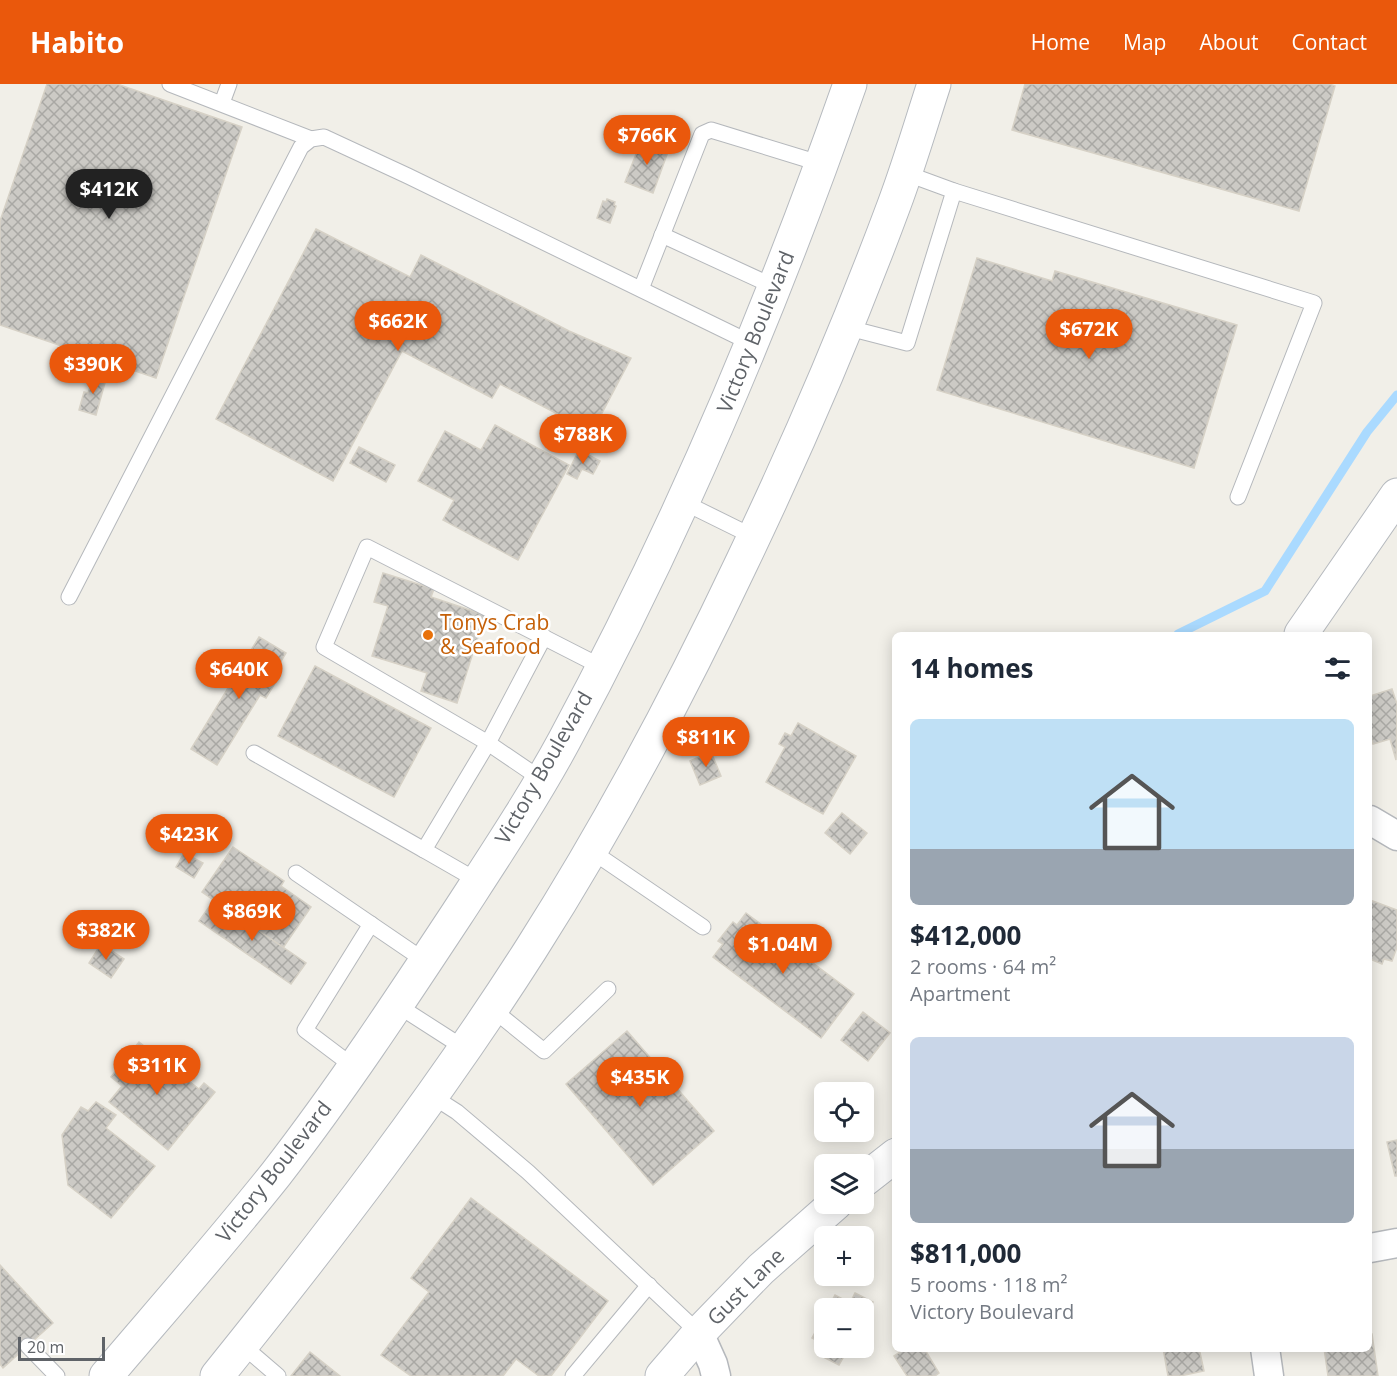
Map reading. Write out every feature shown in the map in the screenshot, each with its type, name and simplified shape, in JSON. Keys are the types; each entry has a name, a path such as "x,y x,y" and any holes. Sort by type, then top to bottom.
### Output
{"main road":[{"name":"Victory Boulevard","path":"106,1376 276,1173 354,1067 478,881 563,742 683,502 753,344 850,84"},
{"path":"217,1376 399,1144 531,949 618,804 693,665 809,419 895,202 934,84"},
{"path":"1302,632 1397,495"},
{"path":"874,1172 892,1158"},
{"name":"Gust Lane","path":"662,1376 699,1333 761,1269 824,1214"}],"street":[{"path":"1372,821 1397,836"},
{"path":"1372,1248 1397,1243"},
{"path":"699,1333 716,1376"},
{"path":"1266,1352 1269,1376"}],"lane":[{"path":"170,84 311,139"},
{"path":"222,103 229,84"},
{"path":"641,290 702,134 711,130 822,164"},
{"path":"69,597 301,147 311,139 324,137 753,344"},
{"path":"905,173 954,191 1314,303 1238,497"},
{"path":"845,327 907,343 954,191"},
{"path":"662,235 775,287"},
{"path":"683,502 754,537"},
{"path":"541,779 488,742 324,647 367,548 602,667"},
{"path":"424,850 488,742 544,637"},
{"path":"254,753 478,881"},
{"path":"590,850 703,927"},
{"path":"296,873 425,961"},
{"path":"354,1067 305,1030 371,924"},
{"path":"491,1008 544,1051 608,989"},
{"path":"397,1005 464,1048"},
{"path":"432,1095 457,1112 528,1172 699,1333"},
{"path":"573,1376 649,1286"},
{"path":"242,1345 278,1376"},
{"path":"28,1346 57,1376"}],"building":[{"path":"47,84 117,84 242,127 156,378 0,325 0,221"},
{"path":"1025,84 1329,84 1335,86 1299,211 1012,130"},
{"path":"642,139 669,149 653,193 625,182"},
{"path":"607,199 615,202 616,206 610,223 597,218 603,201 606,202"},
{"path":"316,229 410,277 421,255 569,331 631,358 592,432 500,384 492,398 402,351 333,481 216,419"},
{"path":"977,258 1052,281 1055,271 1237,325 1194,468 937,390"},
{"path":"95,372 106,379 96,415 79,410 84,392 88,393"},
{"path":"495,425 569,465 518,560 443,520 454,500 418,481 445,431 481,450"},
{"path":"359,447 395,465 386,482 350,463"},
{"path":"579,450 600,461 593,474 582,469 577,479 567,474"},
{"path":"383,573 434,589 431,597 485,615 457,703 421,691 427,673 372,656 388,606 374,602"},
{"path":"259,637 286,653 272,676 277,680 266,698 260,695 217,765 191,749"},
{"path":"315,666 431,728 394,797 278,736"},
{"path":"1392,689 1397,704 1396,760 1390,739 1373,744 1372,695"},
{"path":"798,723 856,756 823,814 766,782 785,747 779,744 785,733 791,736"},
{"path":"711,752 721,776 700,785 690,761"},
{"path":"842,813 867,833 850,854 825,833"},
{"path":"233,847 284,881 281,886 311,907 283,948 202,892"},
{"path":"184,853 203,863 194,878 176,867"},
{"path":"214,900 306,963 291,984 199,921"},
{"path":"1372,901 1397,910 1397,947 1392,961 1384,959 1382,964 1372,960"},
{"path":"746,913 854,994 821,1038 713,957 723,944 718,941 733,922 737,925"},
{"path":"101,944 124,959 111,978 89,963"},
{"path":"863,1012 890,1033 868,1061 841,1040"},
{"path":"627,1031 714,1131 653,1185 566,1084"},
{"path":"139,1042 199,1089 204,1083 215,1092 168,1150 109,1102 122,1086 111,1077"},
{"path":"96,1102 116,1115 106,1128 155,1166 111,1218 68,1185 62,1135 81,1107 88,1111"},
{"path":"1397,1140 1397,1176 1395,1176 1387,1142"},
{"path":"471,1198 608,1301 551,1376 539,1376 516,1359 503,1376 411,1376 381,1355 429,1292 411,1278"},
{"path":"0,1265 53,1323 3,1368 0,1364"},
{"path":"855,1293 865,1298 852,1298"},
{"path":"1372,1334 1378,1376 1328,1376 1325,1352 1372,1352"},
{"path":"310,1352 340,1376 291,1376"},
{"path":"900,1352 926,1352 939,1373 935,1376 907,1376 894,1356"},
{"path":"1164,1352 1200,1352 1204,1371 1168,1376"},
{"path":"825,1358 843,1358 839,1365"}],"waterway":[{"path":"1182,632 1265,591 1367,432 1397,395"}],"place":[{"name":"Tonys Crab & Seafood","path":"428,635"}]}
